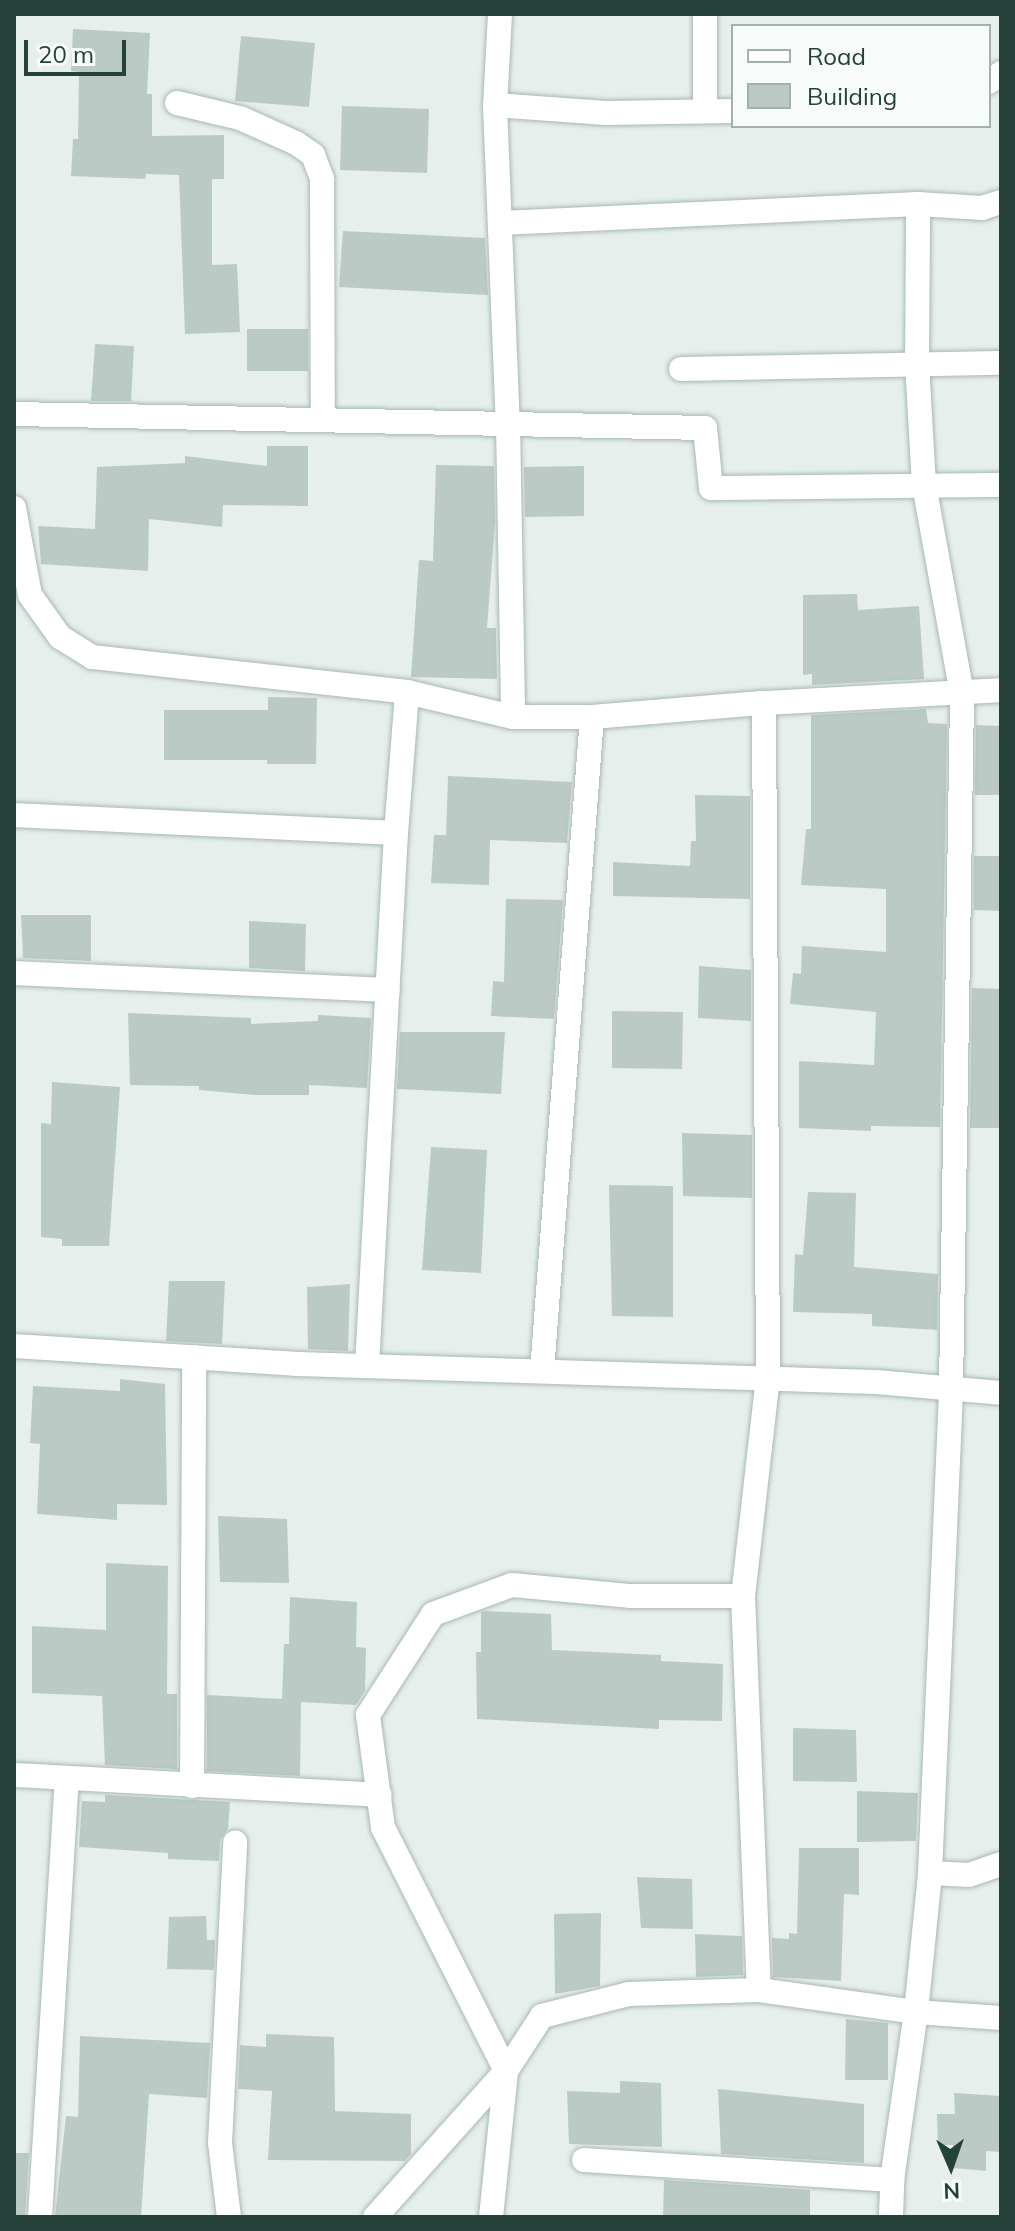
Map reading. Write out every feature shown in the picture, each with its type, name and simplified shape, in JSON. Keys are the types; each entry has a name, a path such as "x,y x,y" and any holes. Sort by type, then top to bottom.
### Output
{"street":[{"path":"500,14 495,105 508,422 513,717"},
{"path":"705,14 705,111"},
{"path":"177,103 240,118 296,143 313,155 322,179 323,418"},
{"path":"495,105 606,113 731,111"},
{"path":"500,223 918,204 982,208 1001,202"},
{"path":"891,2217 892,2180 916,2012 930,1873 951,1390 962,694 924,485 917,365 918,204"},
{"path":"681,369 1001,363"},
{"path":"14,414 705,428 711,488 1001,485"},
{"path":"14,508 30,595 60,637 92,657 407,692 513,717 592,717 764,703 1001,690"},
{"path":"367,1366 396,833 407,692"},
{"path":"759,1990 743,1596 768,1377 764,703"},
{"path":"542,1371 592,717"},
{"path":"14,815 396,833"},
{"path":"14,973 388,990"},
{"path":"14,1346 367,1366 876,1382 1001,1393"},
{"path":"192,1786 194,1357"},
{"path":"491,2217 506,2071 383,1828 368,1715 433,1614 512,1585 631,1596 743,1596"},
{"path":"14,1775 379,1795"},
{"path":"40,2217 67,1779"},
{"path":"229,2217 220,2143 235,1842"},
{"path":"930,1873 969,1875 1001,1864"},
{"path":"375,2217 506,2071 542,2016 629,1994 759,1990 916,2012 1001,2018"},
{"path":"584,2160 892,2180"}],"building":[{"path":"73,29 150,33 147,94 152,94 152,136 224,135 224,179 212,179 212,265 237,264 240,332 185,334 179,175 146,174 145,179 71,176 73,139 78,139 79,72 71,71"},
{"path":"241,36 315,43 309,107 235,101"},
{"path":"342,106 429,109 427,173 340,170"},
{"path":"343,231 485,238 488,295 339,287"},
{"path":"247,329 308,329 308,371 247,371"},
{"path":"95,344 134,346 131,401 91,401"},
{"path":"267,446 308,446 308,506 223,505 222,527 149,519 148,571 41,564 38,526 95,529 97,467 185,463 185,456 267,466"},
{"path":"436,465 494,466 495,522 487,628 496,628 497,679 411,677 419,560 433,561"},
{"path":"584,466 584,516 525,517 524,467"},
{"path":"857,594 858,610 919,606 924,679 812,685 812,674 803,675 803,595"},
{"path":"268,697 317,698 316,764 267,764 267,760 164,760 164,710 268,710"},
{"path":"926,709 928,723 947,724 940,1127 871,1126 871,1131 799,1128 799,1061 874,1065 876,1012 790,1004 793,973 801,974 802,946 886,952 886,889 801,885 806,829 811,829 811,715"},
{"path":"976,725 1001,726 1001,795 975,795"},
{"path":"448,776 572,782 567,843 490,840 489,885 431,883 434,835 446,835"},
{"path":"695,795 750,796 750,899 613,896 613,862 690,866 691,841 696,841"},
{"path":"974,856 1001,856 1001,911 974,910"},
{"path":"506,899 563,900 554,1019 491,1016 493,981 504,982"},
{"path":"21,915 91,915 91,961 23,958"},
{"path":"249,921 306,924 305,971 249,968"},
{"path":"699,966 751,970 751,1021 698,1018"},
{"path":"972,988 1001,989 1001,1128 970,1128"},
{"path":"612,1011 683,1012 682,1069 612,1068"},
{"path":"128,1013 251,1018 251,1024 318,1021 318,1015 371,1018 367,1088 309,1085 309,1095 255,1095 199,1090 199,1086 130,1085"},
{"path":"400,1032 505,1032 501,1094 397,1089"},
{"path":"52,1082 120,1087 109,1246 62,1246 62,1239 41,1237 41,1123 51,1124"},
{"path":"682,1133 752,1135 752,1198 683,1196"},
{"path":"431,1147 487,1150 481,1273 422,1270"},
{"path":"609,1185 673,1186 673,1317 612,1316"},
{"path":"808,1192 856,1193 854,1267 938,1274 937,1330 872,1326 872,1314 793,1312 795,1254 803,1255"},
{"path":"169,1281 225,1281 222,1344 166,1341"},
{"path":"350,1284 348,1351 308,1349 307,1287"},
{"path":"120,1379 165,1384 167,1505 117,1504 117,1520 37,1514 40,1444 30,1443 33,1386 120,1391"},
{"path":"218,1516 287,1519 289,1583 220,1582"},
{"path":"106,1563 168,1566 167,1694 177,1694 177,1769 105,1765 102,1696 32,1693 32,1626 106,1630"},
{"path":"290,1597 357,1602 356,1647 366,1648 365,1691 356,1705 301,1702 300,1776 207,1771 207,1695 282,1699 284,1644 289,1644"},
{"path":"481,1612 551,1614 552,1650 661,1655 661,1661 723,1664 722,1721 659,1720 659,1729 477,1719 476,1652 481,1652"},
{"path":"793,1728 856,1730 857,1782 793,1781"},
{"path":"857,1791 918,1793 916,1841 857,1842"},
{"path":"105,1795 230,1802 228,1829 220,1840 219,1861 168,1859 168,1853 79,1847 82,1801 105,1802"},
{"path":"799,1848 859,1848 859,1895 844,1894 841,1981 773,1977 772,1938 789,1939 789,1933 797,1934"},
{"path":"637,1877 692,1879 693,1929 641,1928"},
{"path":"601,1913 600,1986 555,1994 554,1914"},
{"path":"206,1916 207,1940 215,1940 214,1970 167,1969 169,1917"},
{"path":"695,1934 742,1936 743,1975 696,1977"},
{"path":"846,2019 888,2023 888,2080 845,2080"},
{"path":"266,2034 334,2037 335,2111 411,2114 411,2154 405,2161 268,2160 272,2091 238,2089 240,2045 266,2047"},
{"path":"80,2036 210,2043 207,2098 149,2094 141,2217 55,2217 66,2116 78,2117"},
{"path":"620,2081 661,2083 662,2147 569,2144 567,2091 620,2093"},
{"path":"718,2089 864,2104 864,2163 721,2154"},
{"path":"954,2093 1001,2096 1001,2152 986,2151 986,2171 954,2168 953,2145 938,2145 937,2114 955,2114"},
{"path":"14,2153 29,2153 25,2217 14,2217"},
{"path":"664,2180 810,2190 810,2217 663,2217"}]}
